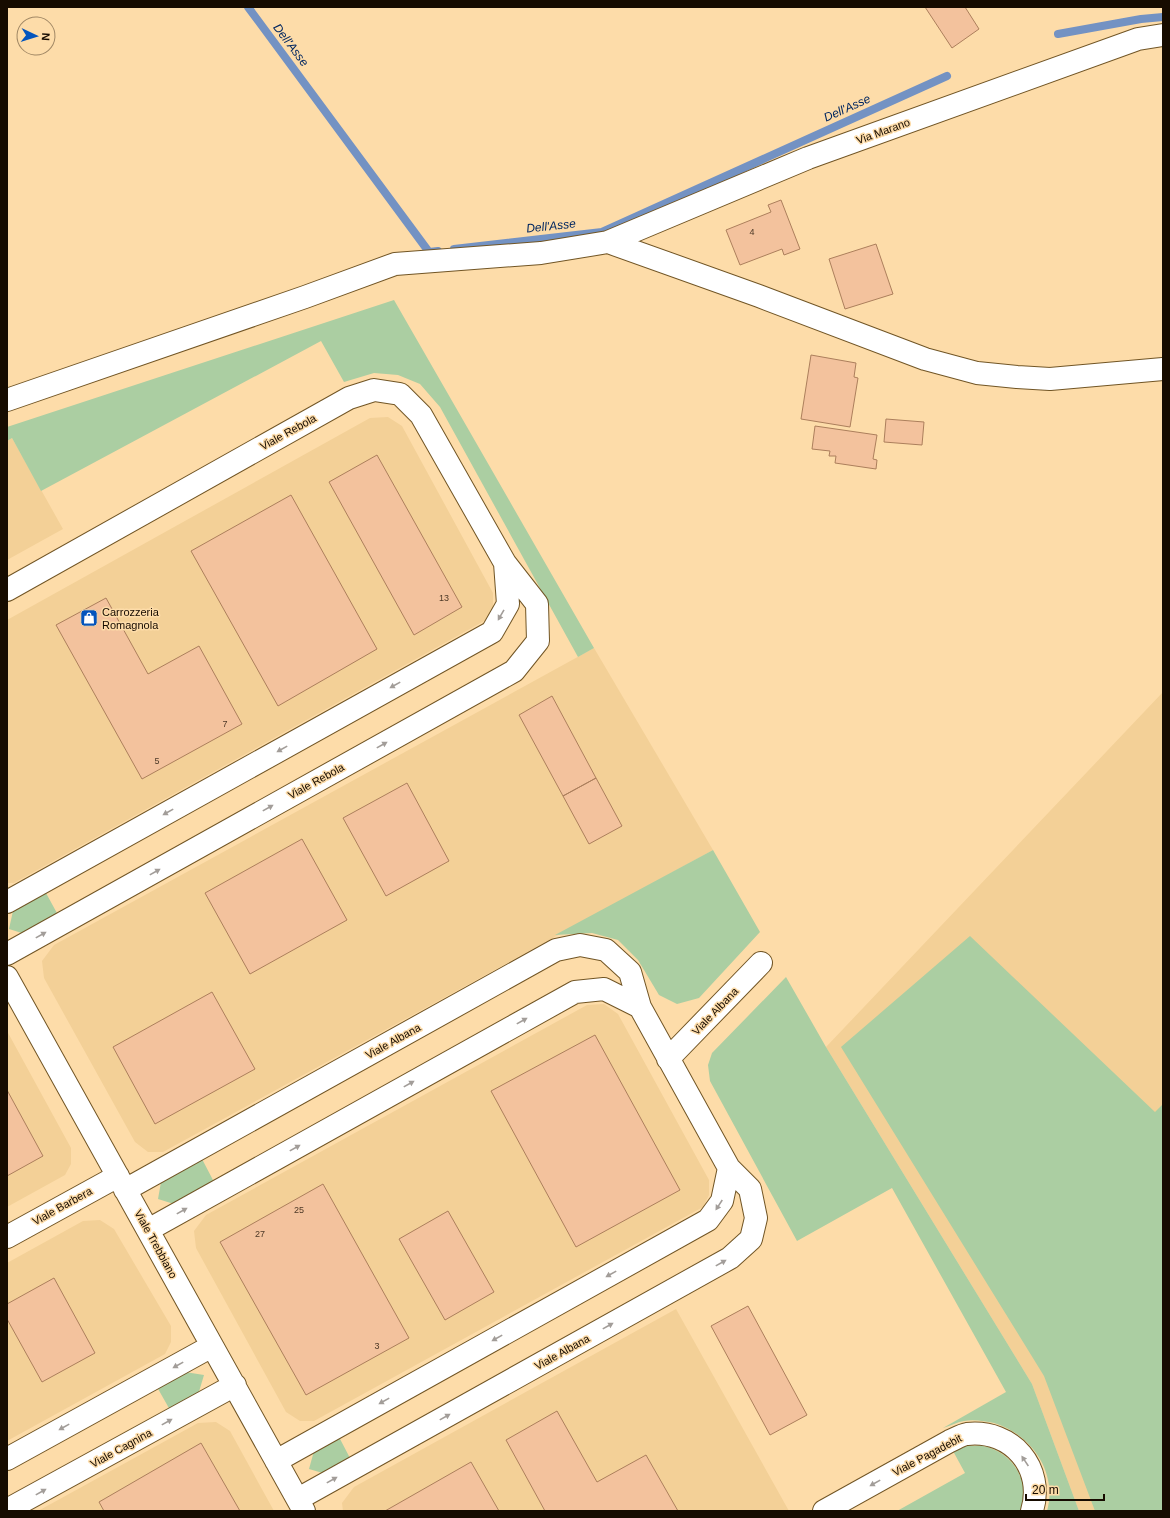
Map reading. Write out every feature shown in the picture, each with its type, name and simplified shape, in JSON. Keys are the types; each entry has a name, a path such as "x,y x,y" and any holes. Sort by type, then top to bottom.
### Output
{"street":[{"name":"Via Marano","path":"7,400 305,297 395,264 541,253 608,242 808,158 1138,39 1163,35"},
{"path":"608,242 759,296 925,359 977,373 1050,379 1163,369"},
{"name":"Viale Rebola","path":"7,590 348,398 374,390 400,394 422,415 505,564 537,604 538,641 514,671 7,954"},
{"name":"Viale Rebola","path":"7,902 492,632 508,604 505,564"},
{"name":"Viale Albana","path":"122,1183 556,950 580,946 606,950 630,972 640,1007 668,1059 729,1168 750,1189 756,1218 751,1240 730,1258 301,1505"},
{"name":"Viale Albana","path":"668,1059 761,963"},
{"name":"Viale Trebbiano","path":"7,977 301,1505"},
{"path":"148,1230 574,992 604,989 640,1007"},
{"path":"276,1461 708,1220 722,1201 729,1168"},
{"name":"Viale Barbera","path":"7,1237 122,1183"},
{"path":"7,1459 212,1346"},
{"name":"Viale Cagnina","path":"7,1510 235,1385"},
{"name":"Viale Pagadebit","path":"824,1511 950,1441 965,1434 984,1434 1002,1439 1017,1449 1028,1464 1034,1482 1035,1500 1032,1511"}],"shaded area":[{"path":"388,417 402,426 493,593 493,608 486,620 14,883 7,883 7,620 370,418"},
{"path":"12,438 63,529 7,560 7,441"},
{"path":"594,648 713,850 163,1152 148,1152 135,1142 44,978 42,961 54,945"},
{"path":"1163,692 1163,1511 1079,1511 1032,1384 826,1047"},
{"path":"604,1004 618,1014 709,1180 709,1195 703,1207 314,1421 300,1421 286,1412 196,1248 194,1231 206,1215 587,1005"},
{"path":"7,1031 71,1148 71,1164 65,1175 7,1207"},
{"path":"100,1220 114,1229 171,1326 171,1342 165,1354 7,1441 7,1263 83,1221"},
{"path":"676,1309 789,1511 343,1511 342,1503 354,1487"},
{"path":"216,1422 230,1431 274,1511 38,1511 198,1423"}],"green space":[{"path":"394,300 594,648 578,657 440,407 420,384 398,375 374,373 344,382 321,341 41,491 12,438 7,441 7,427"},
{"path":"713,850 760,932 699,998 677,1004 659,995 638,960 618,940 592,933 555,935"},
{"path":"46,893 58,915 25,934 9,929 13,911"},
{"path":"970,936 1155,1112 1163,1104 1163,1511 1095,1511 1044,1376 841,1047"},
{"path":"786,977 826,1047 1032,1384 1079,1511 1047,1511 1049,1482 1045,1469 1030,1445 1007,1428 994,1423 971,1420 943,1428 1006,1392 892,1188 797,1241 710,1081 708,1065 712,1053"},
{"path":"202,1159 214,1182 174,1204 158,1199 161,1182"},
{"path":"185,1372 204,1375 198,1395 170,1410 157,1387"},
{"path":"339,1437 351,1460 326,1474 309,1469 314,1451"},
{"path":"967,1446 992,1448 1000,1452 1014,1465 1022,1481 1023,1502 1020,1511 897,1511 965,1473 953,1451"}],"building":[{"path":"925,7 965,7 979,29 952,48"},
{"path":"781,200 800,249 784,255 782,249 740,265 726,230 771,212 768,205"},
{"path":"876,244 893,294 845,309 829,259"},
{"path":"811,355 856,363 854,377 858,378 850,427 801,419"},
{"path":"886,419 924,422 922,445 884,442"},
{"path":"815,426 877,435 873,459 877,460 876,469 835,463 836,456 829,456 830,451 812,449"},
{"path":"377,455 462,607 414,635 329,482"},
{"path":"291,495 377,649 278,706 191,551"},
{"path":"106,598 148,674 199,646 242,724 142,779 56,625"},
{"path":"552,696 596,778 563,796 519,715"},
{"path":"596,778 622,826 589,844 563,796"},
{"path":"407,783 449,861 386,896 343,818"},
{"path":"302,839 347,920 250,974 205,893"},
{"path":"212,992 255,1069 155,1124 113,1047"},
{"path":"595,1035 680,1190 576,1247 491,1091"},
{"path":"7,1090 43,1156 7,1176"},
{"path":"323,1184 409,1338 306,1395 220,1242"},
{"path":"448,1211 494,1292 445,1320 399,1239"},
{"path":"54,1278 95,1353 42,1382 7,1319 7,1304"},
{"path":"748,1306 807,1415 770,1435 711,1326"},
{"path":"557,1411 597,1482 646,1455 678,1511 545,1511 506,1440"},
{"path":"201,1443 240,1511 104,1511 99,1502"},
{"path":"471,1462 499,1511 385,1511"}],"waterway":[{"name":"Dell'Asse","path":"248,7 429,252 438,251"},
{"name":"Dell'Asse","path":"1058,34 1141,19 1163,17"},
{"name":"Dell'Asse","path":"454,249 602,232 947,76"}],"place":[{"name":"Carrozzeria Romagnola","path":"89,618"}]}
